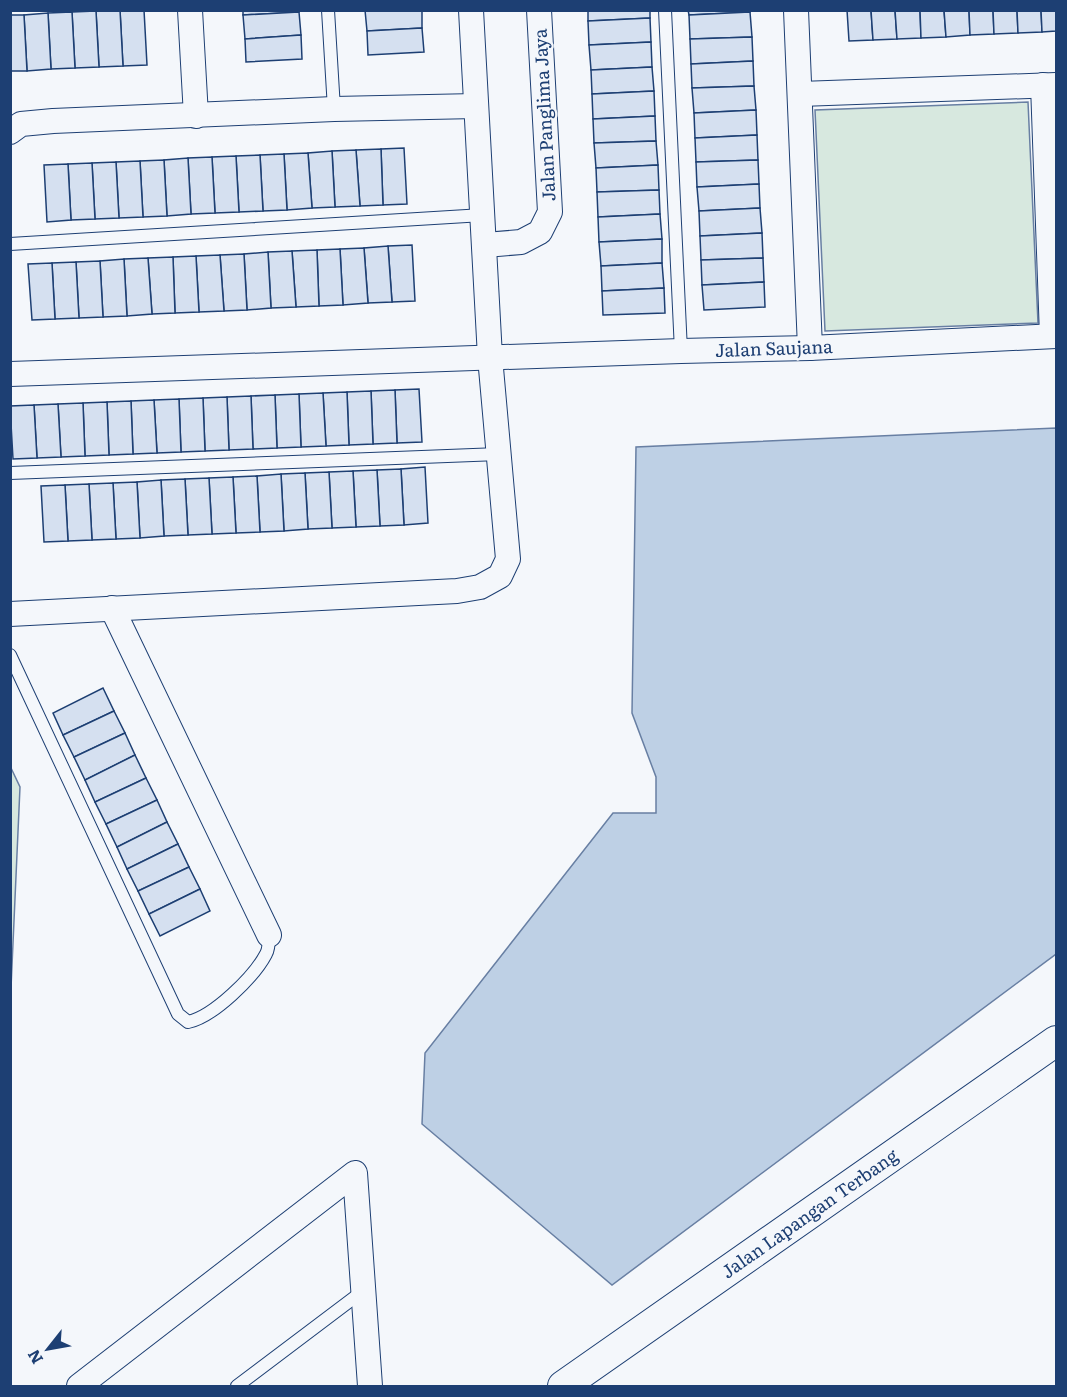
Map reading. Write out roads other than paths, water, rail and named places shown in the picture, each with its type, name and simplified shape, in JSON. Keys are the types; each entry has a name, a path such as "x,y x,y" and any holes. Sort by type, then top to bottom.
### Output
{"street":[{"path":"190,10 196,116"},
{"path":"10,614 457,591 480,587 500,576 508,559 490,357 471,10"},
{"name":"Jalan Panglima Jaya","path":"485,245 521,242 540,232 550,212 539,10"},
{"path":"796,10 810,348"},
{"path":"800,94 1050,85 1054,336"},
{"path":"10,132 21,124 53,121 334,109 476,106"},
{"name":"Jalan Saujana","path":"10,374 810,348 1054,336"},
{"path":"112,608 269,935"},
{"name":"Jalan Lapangan Terbang","path":"563,1386 1056,1041"},
{"path":"79,1386 355,1173 370,1386"}],"lane":[{"path":"328,10 334,109"},
{"path":"665,10 681,351"},
{"path":"10,244 483,215"},
{"path":"10,472 499,454"},
{"path":"10,655 178,1014 188,1022 200,1020 245,983 268,952 269,935"},
{"path":"237,1386 363,1291"}],"water":[{"path":"1056,428 1056,954 612,1285 422,1124 425,1053 613,813 656,813 656,777 632,713 636,447"}]}
